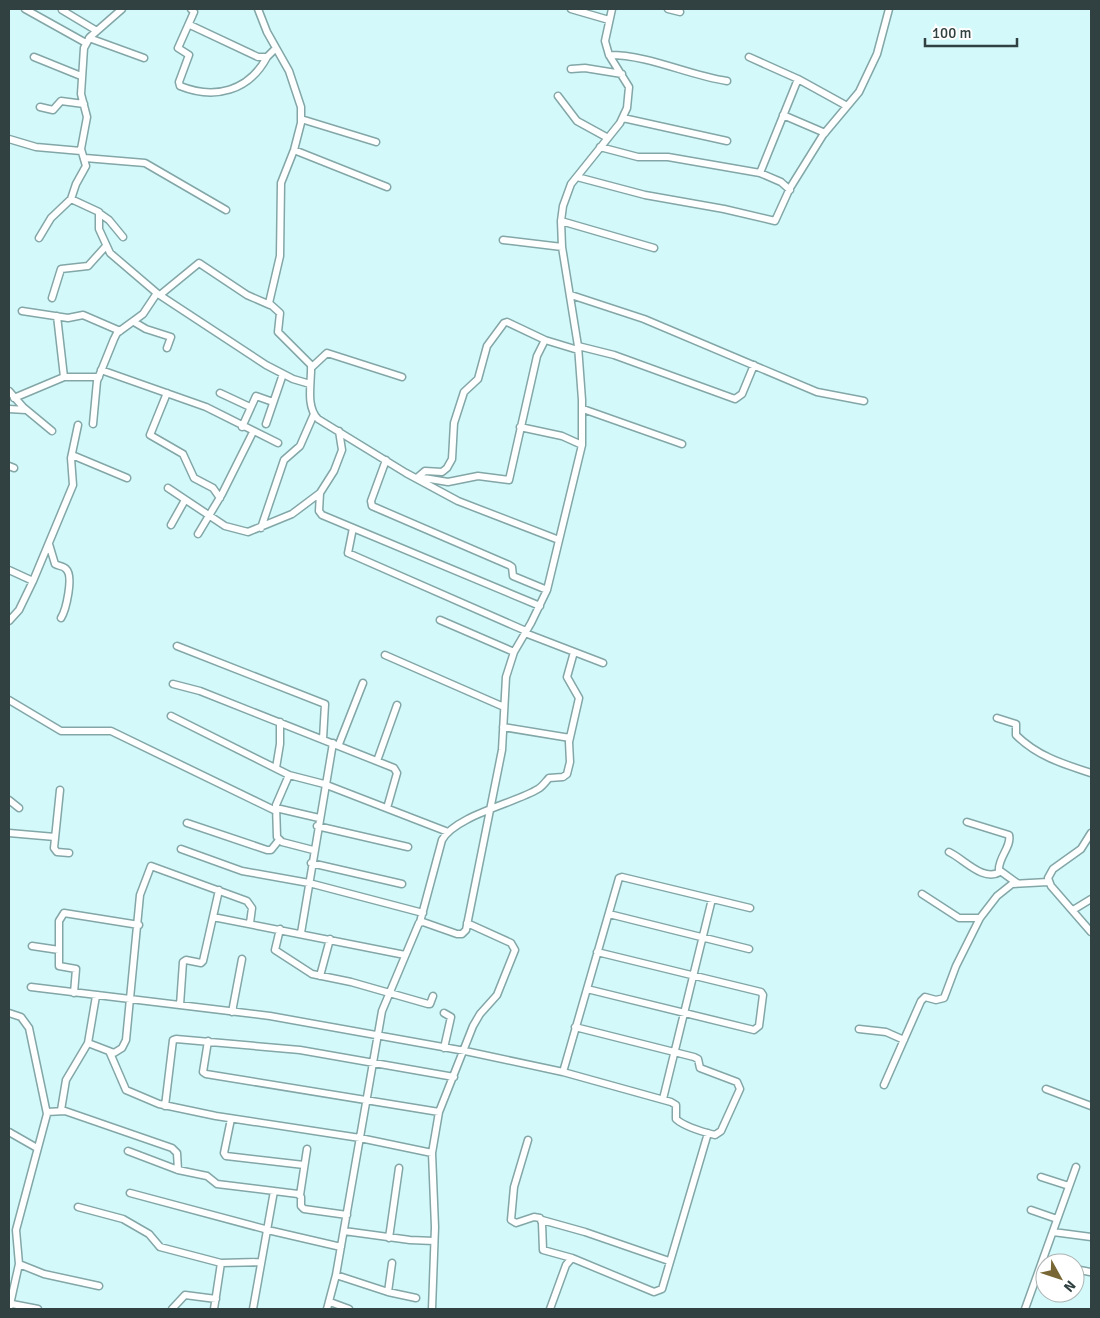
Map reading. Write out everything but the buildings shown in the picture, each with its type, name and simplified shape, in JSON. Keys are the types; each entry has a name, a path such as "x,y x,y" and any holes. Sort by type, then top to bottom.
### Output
{"street":[{"path":"24,9 88,40 144,58"},
{"path":"39,238 51,218 71,199 76,184 85,168 85,158 81,151 87,117 81,94 81,76 88,40 122,9"},
{"path":"191,9 194,12 190,25 178,48 189,55 179,82 182,87 206,92 226,92 255,76 267,57 276,49"},
{"path":"258,9 276,49 289,71 299,96 301,119 294,150 281,183 280,256 270,305"},
{"path":"572,9 609,20"},
{"path":"420,922 460,934 464,933 502,750 506,677 514,652 540,606 546,590 582,445 583,409 578,348 562,247 561,220 563,206 571,184 622,118 629,95 629,87 609,55 605,41 612,9"},
{"path":"668,9 680,12"},
{"path":"576,176 645,194 724,209 772,222 778,219 790,190 825,133 858,92 877,54 889,9"},
{"path":"62,10 97,31"},
{"path":"190,25 258,57 267,57"},
{"path":"609,55 630,55 701,77 727,81"},
{"path":"34,57 81,76"},
{"path":"749,57 798,78 847,106"},
{"path":"572,68 585,68 622,74"},
{"path":"760,173 798,78"},
{"path":"558,96 582,125 608,138"},
{"path":"40,106 53,110 61,101 84,104"},
{"path":"783,115 825,133"},
{"path":"622,118 727,141"},
{"path":"301,119 376,142"},
{"path":"9,139 36,147 81,151"},
{"path":"600,147 638,157 668,157 760,173 781,182 790,190"},
{"path":"294,150 387,187"},
{"path":"85,158 145,163 226,210"},
{"path":"71,199 99,212 109,220 123,237"},
{"path":"99,212 99,229 110,253 158,294 283,374 310,384"},
{"path":"561,220 654,248"},
{"path":"503,240 562,247"},
{"path":"52,298 61,269 88,266 106,246"},
{"path":"93,424 98,377 114,339 120,331 134,322 158,294 199,263 248,295 270,305 280,314 279,333 310,362 312,367 310,384 314,414 300,446 284,460 261,528"},
{"path":"571,295 643,319 817,392 864,402"},
{"path":"22,311 68,318 83,315 120,331"},
{"path":"57,316 64,377"},
{"path":"134,322 146,329 171,337 167,348"},
{"path":"415,477 425,472 442,472 449,466 452,459 454,423 464,392 478,379 487,346 502,324 507,322 545,340 614,355 735,399 742,394 754,365"},
{"path":"415,477 448,482 478,476 508,481 537,356 545,340"},
{"path":"312,367 327,353 402,378"},
{"path":"101,370 206,407 242,427 278,443"},
{"path":"266,424 283,374"},
{"path":"14,398 64,377 98,377"},
{"path":"9,391 26,410 52,432"},
{"path":"167,393 150,434 183,454 194,478 216,490 220,498"},
{"path":"220,393 250,407"},
{"path":"242,427 256,396 273,402"},
{"path":"9,409 26,410"},
{"path":"583,409 682,444"},
{"path":"314,414 386,460 458,501 559,540"},
{"path":"9,621 19,610 33,581 73,485 72,455 78,425"},
{"path":"520,427 562,436 582,445"},
{"path":"168,488 225,526 248,532 261,528 292,514 320,494 341,455 342,446 339,431"},
{"path":"198,534 220,498 253,432"},
{"path":"72,455 127,478"},
{"path":"386,460 371,501 372,506 509,564 512,567 513,576 546,590"},
{"path":"320,494 320,513 540,606"},
{"path":"171,525 185,500"},
{"path":"354,528 348,553 526,632 603,663"},
{"path":"49,544 55,564 66,569 68,573 68,597 66,609 61,618"},
{"path":"9,570 33,581"},
{"path":"440,620 514,652"},
{"path":"177,646 325,704 323,739"},
{"path":"327,1309 336,1275 347,1215 377,1036 389,992 423,914 442,840 448,832 490,809 538,789 549,778 563,777 567,774 570,738 579,698 567,677 574,652"},
{"path":"385,655 504,707"},
{"path":"301,933 324,784 336,744 363,683"},
{"path":"173,684 200,690 378,761 397,771 387,808"},
{"path":"9,700 61,731 111,731 276,809 319,818"},
{"path":"378,761 397,706"},
{"path":"171,716 289,775 324,784 448,832"},
{"path":"997,718 1016,724 1016,735 1030,748 1061,764 1091,773"},
{"path":"276,768 280,744 280,722"},
{"path":"504,727 570,738"},
{"path":"187,823 264,850 271,850 279,840 276,809 289,775"},
{"path":"60,790 54,837 55,851 70,853"},
{"path":"9,800 19,808"},
{"path":"967,822 1009,835 1010,840 1001,859 1000,872"},
{"path":"317,826 408,847"},
{"path":"9,833 54,837"},
{"path":"1048,882 1050,873 1081,849 1091,833"},
{"path":"279,840 313,850"},
{"path":"181,849 242,871 309,883 423,914"},
{"path":"949,852 984,873 992,875 1000,872"},
{"path":"311,863 402,884"},
{"path":"88,1043 110,1053 119,1051 126,1040 139,926 140,895 151,866 250,903 252,908 250,923"},
{"path":"1000,872 1017,883"},
{"path":"563,1072 620,878 750,908"},
{"path":"884,1085 922,998 927,997 939,1000 944,998 956,966 980,918 1005,888 1017,883 1048,882"},
{"path":"1048,882 1091,932"},
{"path":"180,1005 184,962 186,960 203,962 219,890"},
{"path":"922,894 959,918 980,918"},
{"path":"663,1099 712,899"},
{"path":"1073,910 1091,899"},
{"path":"74,993 77,972 75,968 59,966 59,921 64,913 139,926"},
{"path":"609,914 749,949"},
{"path":"214,916 405,955"},
{"path":"432,1309 434,1241 432,1153 439,1112 477,1019 499,992 515,950 511,943 467,923"},
{"path":"280,928 275,948 276,952 303,970 428,1004 431,1003 433,996"},
{"path":"320,976 330,939"},
{"path":"32,946 59,951"},
{"path":"586,989 754,1030 759,1026 763,995 761,992 597,952"},
{"path":"232,1012 242,959"},
{"path":"31,987 232,1012 510,1060 663,1099 676,1105 678,1120 715,1135 721,1131 740,1089 739,1084 700,1068 696,1058 576,1027"},
{"path":"61,1110 66,1080 88,1043 96,996"},
{"path":"9,1013 21,1016 29,1028 47,1112 16,1230 19,1264 11,1306 38,1309"},
{"path":"444,1013 451,1017 444,1048"},
{"path":"859,1029 886,1032 904,1040"},
{"path":"165,1106 173,1040 208,1041 300,1050 454,1077"},
{"path":"208,1041 203,1072 206,1074 439,1112"},
{"path":"110,1053 126,1090 143,1099 165,1106 231,1119 360,1138 432,1153"},
{"path":"1046,1089 1091,1106"},
{"path":"47,1112 61,1110 174,1149 177,1154 178,1170"},
{"path":"231,1119 224,1153 226,1156 304,1164"},
{"path":"9,1132 37,1148"},
{"path":"542,1220 543,1250 572,1258 654,1292 662,1290 708,1133"},
{"path":"528,1140 514,1187 511,1220 516,1224 534,1217 669,1261"},
{"path":"307,1149 300,1195 301,1206 304,1210 347,1215"},
{"path":"128,1151 178,1170 207,1176 220,1185 300,1195"},
{"path":"1046,1253 1076,1167"},
{"path":"389,1238 399,1168"},
{"path":"1041,1177 1070,1186"},
{"path":"253,1309 274,1191"},
{"path":"130,1192 268,1230 341,1246"},
{"path":"78,1207 123,1219 149,1234 160,1247 221,1263 261,1262"},
{"path":"1030,1210 1058,1219"},
{"path":"344,1231 389,1238 434,1241"},
{"path":"1053,1232 1091,1237"},
{"path":"550,1309 566,1265 572,1258"},
{"path":"214,1309 221,1263"},
{"path":"19,1264 44,1274 99,1286"},
{"path":"388,1292 392,1264"},
{"path":"1085,1271 1090,1272"},
{"path":"336,1275 388,1292 416,1298"},
{"path":"1025,1309 1035,1283"},
{"path":"172,1309 185,1295 216,1299"},
{"path":"330,1302 349,1309"}]}
